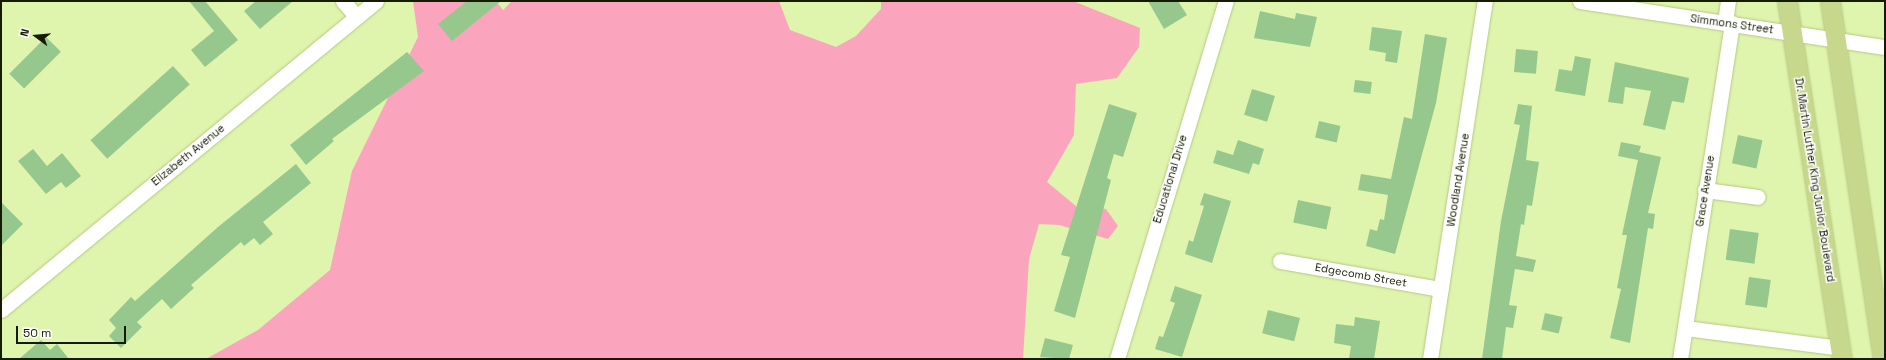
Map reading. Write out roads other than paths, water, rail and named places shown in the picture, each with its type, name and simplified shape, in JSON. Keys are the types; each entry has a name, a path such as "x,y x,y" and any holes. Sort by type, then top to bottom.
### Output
{"main road":[{"name":"Dr. Martin Luther King Junior Boulevard","path":"1787,1 1842,354"},
{"path":"1830,1 1883,359"}],"street":[{"path":"343,1 357,17"},
{"name":"Elizabeth Avenue","path":"1,310 376,1"},
{"name":"Educational Drive","path":"1117,359 1226,1"},
{"name":"Woodland Avenue","path":"1430,359 1485,1"},
{"name":"Simmons Street","path":"1580,1 1885,47"},
{"name":"Grace Avenue","path":"1680,359 1728,23 1728,1"},
{"path":"1705,190 1758,197"},
{"name":"Edgecomb Street","path":"1280,261 1441,289"},
{"path":"1685,328 1842,354"}]}
